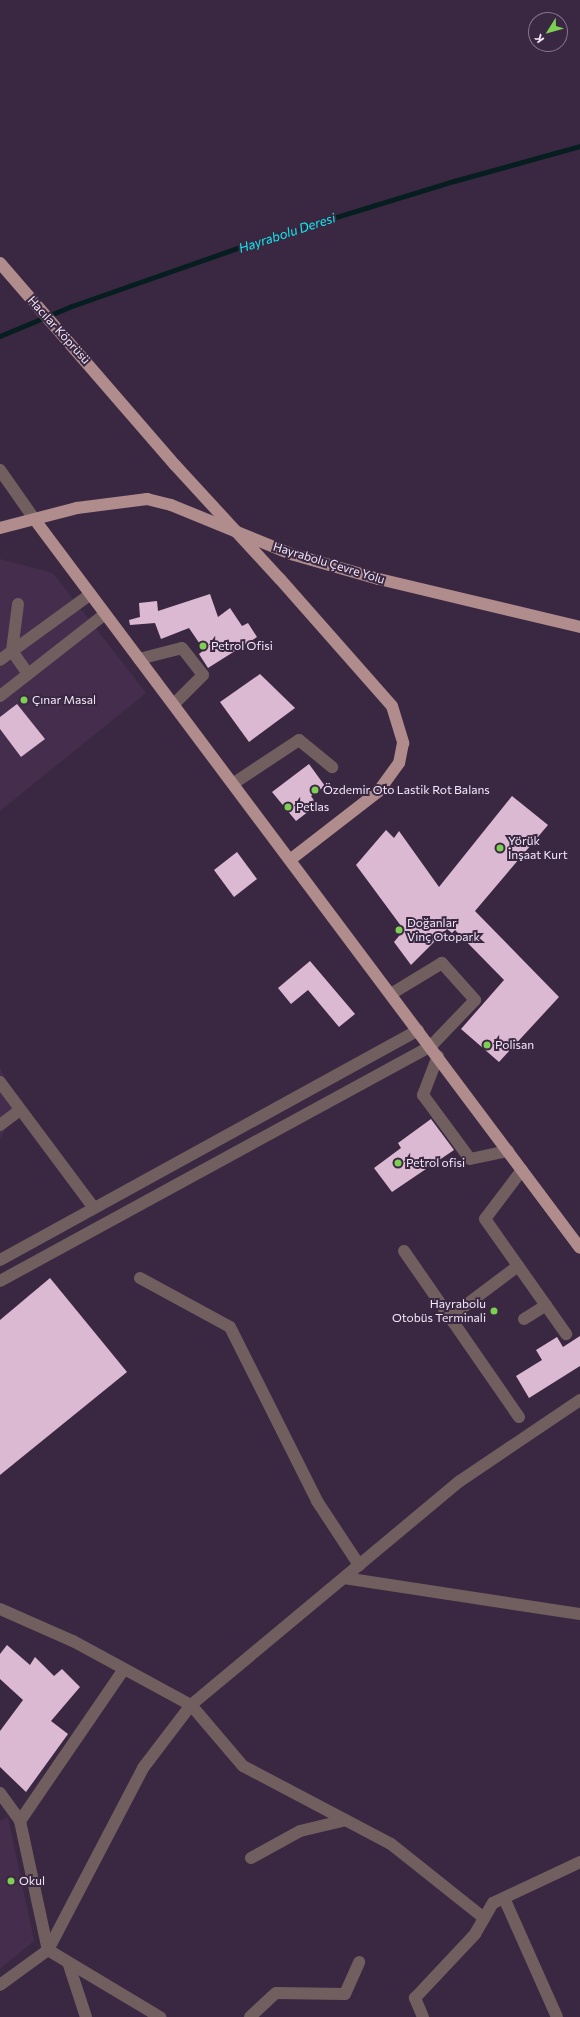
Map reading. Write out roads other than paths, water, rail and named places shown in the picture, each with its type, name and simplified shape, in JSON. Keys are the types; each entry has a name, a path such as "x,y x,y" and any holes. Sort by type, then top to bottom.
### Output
{"main road":[{"name":"Hacılar Köprüsü","path":"0,264 117,396 175,465 280,579 392,706 400,724 403,743 399,763 379,791 291,859"},
{"name":"Hayrabolu Çevre Yolu","path":"0,528 77,508 147,499 171,505 292,554 379,580 580,627"},
{"path":"35,520 291,859 522,1170 579,1243"}],"street":[{"path":"0,470 35,520"},
{"path":"0,660 91,594"},
{"path":"18,604 12,651 28,674"},
{"path":"0,696 105,614"},
{"path":"139,659 182,648 203,675 174,704"},
{"path":"234,784 299,740 332,767"},
{"path":"391,994 442,963 474,1000 434,1052 424,1095 470,1159 508,1151"},
{"path":"0,1260 418,1030"},
{"path":"0,1281 434,1052"},
{"path":"0,1082 94,1208"},
{"path":"0,1125 20,1110"},
{"path":"522,1170 485,1219 566,1334"},
{"path":"404,1251 519,1417"},
{"path":"450,1317 518,1266"},
{"path":"140,1278 230,1327 318,1501 359,1565"},
{"path":"524,1319 546,1305"},
{"path":"0,1985 48,1950 143,1768 191,1705 460,1481 580,1400"},
{"path":"344,1578 580,1614"},
{"path":"0,1609 73,1641 191,1705 243,1766 391,1844 484,1918"},
{"path":"20,1821 124,1669"},
{"path":"0,1793 20,1821 48,1950 160,2017"},
{"path":"251,1858 300,1831 346,1820"},
{"path":"423,2017 415,1998 475,1934 493,1903 580,1862"},
{"path":"504,1898 557,2017"},
{"path":"68,1962 85,2017"},
{"path":"250,2017 276,1993 345,1994 359,1962"}],"waterway":[{"name":"Hayrabolu Deresi","path":"0,336 72,306 252,243 454,181 580,146"}],"place":[{"name":"Petrol Ofisi","path":"203,646"},
{"name":"Çınar Masal","path":"24,700"},
{"name":"Özdemir Oto Lastik Rot Balans","path":"315,790"},
{"name":"Petlas","path":"288,807"},
{"name":"Yörük İnşaat Kurt","path":"500,848"},
{"name":"Doğanlar Vinç Otopark","path":"399,930"},
{"name":"Polisan","path":"487,1045"},
{"name":"Petrol ofisi","path":"398,1163"},
{"name":"Hayrabolu Otobüs Terminali","path":"494,1311"},
{"name":"Okul","path":"11,1881"}]}
